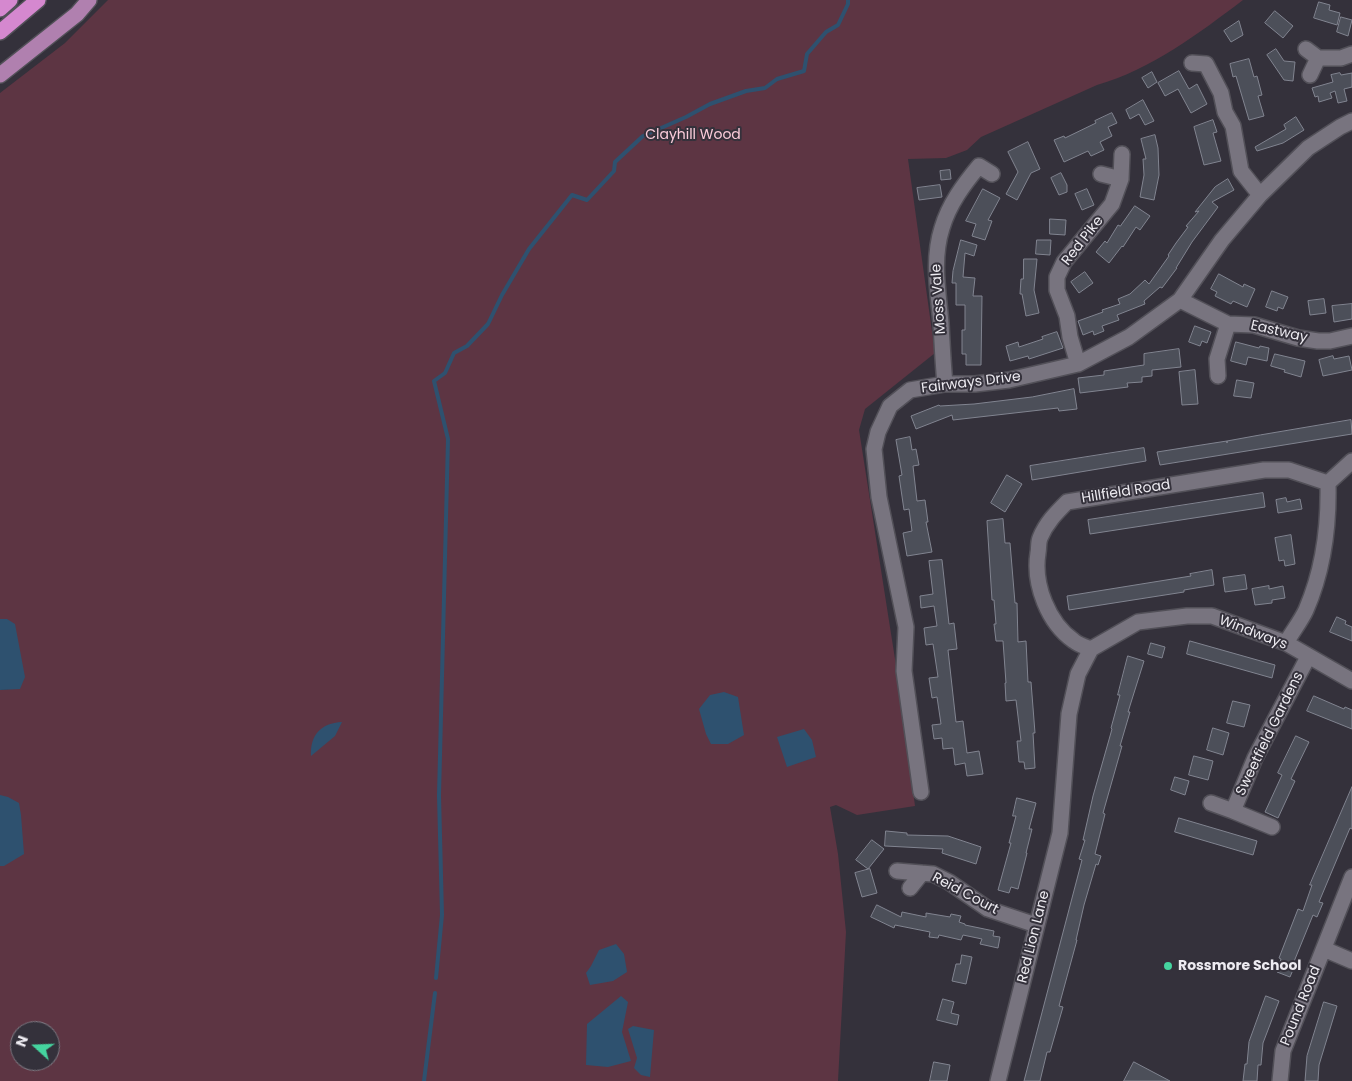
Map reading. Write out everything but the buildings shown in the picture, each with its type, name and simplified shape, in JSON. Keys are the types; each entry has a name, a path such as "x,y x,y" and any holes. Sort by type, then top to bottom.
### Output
{"highway":[{"path":"0,9 10,0"},
{"path":"0,32 38,0"}],"main road":[{"path":"0,75 76,14 89,0"}],"street":[{"path":"1310,75 1312,54 1341,58 1352,54"},
{"path":"1203,60 1221,92 1225,112 1233,126 1241,172 1260,195"},
{"name":"Fairways Drive","path":"921,792 904,671 906,627 879,497 874,449 878,432 890,406 910,390 945,384 975,384 1009,380 1078,364 1129,337 1180,300 1222,240 1260,195 1308,148 1340,126 1352,121"},
{"name":"Red Pike","path":"1078,364 1070,337 1067,316 1057,290 1058,277 1064,262 1112,204 1121,179 1122,154"},
{"name":"Moss Vale","path":"945,384 937,292 937,257 942,228 950,207 966,181 983,165"},
{"path":"1101,174 1121,179"},
{"name":"Eastway","path":"1180,300 1228,324 1254,325 1298,338 1318,341 1330,341 1352,336"},
{"path":"1218,376 1211,359 1228,324"},
{"path":"1286,644 1305,611 1318,578 1327,518 1328,483 1352,461"},
{"name":"Hillfield Road","path":"1091,649 1075,642 1060,628 1048,611 1036,564 1039,540 1052,517 1067,502 1264,470 1289,470 1328,483"},
{"name":"Windways","path":"1091,649 1138,622 1187,616 1212,616 1286,644 1352,681"},
{"name":"Red Lion Lane","path":"998,1081 1060,834 1070,714 1078,674 1091,649"},
{"name":"Sweetfield Gardens","path":"1232,812 1255,758 1308,657"},
{"name":"Sweetfield Gardens","path":"1211,803 1272,827"},
{"name":"Reid Court","path":"897,871 933,874 949,882 988,909 1036,925"},
{"name":"Reid Court","path":"910,888 922,873"},
{"name":"Pound Road","path":"1280,1081 1283,1051 1352,877"},
{"path":"1324,949 1352,961"}],"green space":[{"name":"Clayhill Wood","path":"108,0 1243,0 1192,38 1137,70 1097,85 981,137 967,150 946,158 908,159 935,353 865,409 859,430 898,678 915,806 857,815 836,805 830,807 838,854 846,932 838,1081 0,1081 0,690 20,688 7,619 0,619 0,93 65,43"}],"water":[{"path":"0,619 7,619 15,624 25,677 20,689 0,690"},
{"path":"724,692 738,697 744,735 728,744 711,744 699,709 710,695"},
{"path":"342,722 335,736 311,756 312,742 318,732 328,725"},
{"path":"804,729 812,740 816,757 787,767 777,737"},
{"path":"0,795 19,803 24,854 4,866 0,866"},
{"path":"616,944 624,954 627,972 613,981 590,985 586,973 599,950"},
{"path":"621,996 628,1002 622,1032 631,1061 608,1067 586,1065 587,1024"},
{"path":"633,1026 654,1030 650,1077 641,1075 634,1068 637,1058 628,1029"}],"waterway":[{"path":"436,978 442,915 439,795 448,439 434,381 445,373 454,353 467,346 488,324 502,295 529,249 572,195 587,200 614,171 615,162 643,136 710,104 746,91 765,88 777,79 804,71 807,54 826,32 838,25 848,0"},
{"path":"424,1081 435,993"}],"place":[{"name":"Rossmore School","path":"1168,966"}]}
